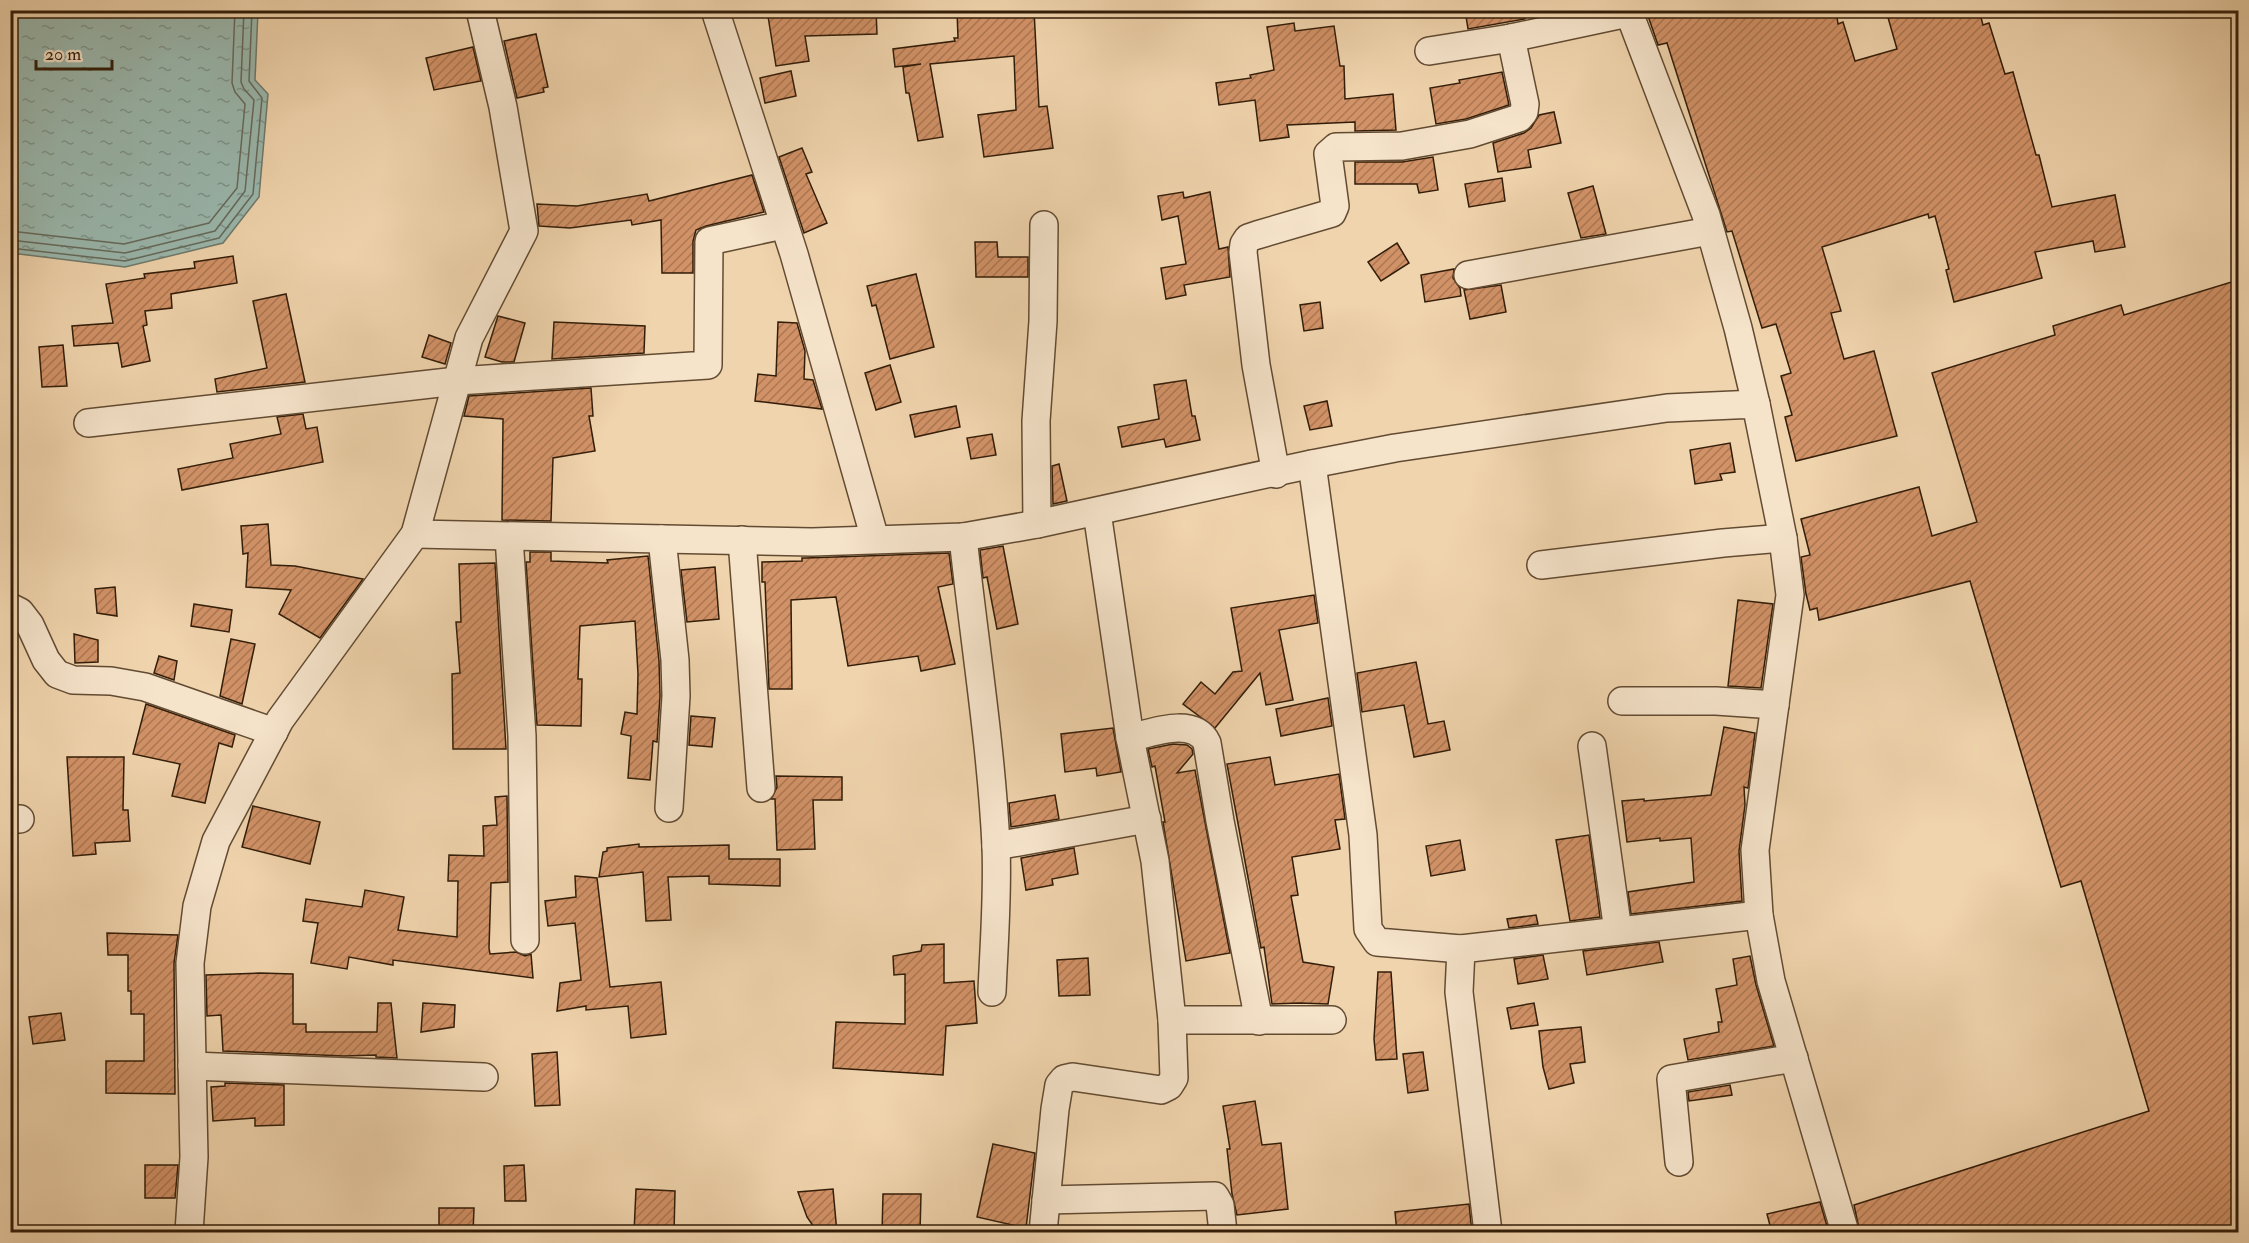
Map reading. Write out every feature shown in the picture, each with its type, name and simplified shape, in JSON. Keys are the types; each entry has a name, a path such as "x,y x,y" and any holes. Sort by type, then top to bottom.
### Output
{"street":[{"path":"189,1233 194,1157 190,963 197,906 216,841 280,720 415,534 469,338 524,231 503,107 480,10"},
{"path":"715,10 794,254 875,539"},
{"path":"1429,51 1511,38 1628,12 1710,231 1738,328 1756,404 1784,538 1790,595 1755,850 1759,915 1771,981 1845,1233"},
{"path":"1275,474 1256,365 1244,244 1248,238 1332,213 1335,206 1328,154 1336,147 1402,146 1470,134 1519,118 1524,112 1525,104 1511,38"},
{"path":"88,423 457,381 708,365 709,241 783,225"},
{"path":"1037,524 1036,421 1043,321 1044,225"},
{"path":"1468,275 1710,231"},
{"path":"415,534 812,542 963,537 1097,512 1395,448 1667,408 1756,404"},
{"path":"1312,464 1363,835 1368,929 1377,942 1461,949 1759,915"},
{"path":"1043,1233 1055,1110 1059,1085 1064,1079 1073,1077 1161,1090 1169,1086 1174,1078 1172,1020 1155,861 1130,738 1097,512"},
{"path":"509,537 522,736 525,939"},
{"path":"963,537 996,846 992,992"},
{"path":"1541,565 1784,538"},
{"path":"662,539 675,660 676,696 669,808"},
{"path":"742,540 761,788"},
{"path":"10,607 20,612 30,625 46,660 57,674 73,680 111,681 145,687 274,732"},
{"path":"1622,702 1716,701 1775,705"},
{"path":"1130,738 1182,728 1197,732 1204,737 1207,743 1259,1021"},
{"path":"1592,746 1618,931"},
{"path":"996,846 1146,819"},
{"path":"1461,949 1459,992 1488,1233"},
{"path":"1172,1020 1332,1020"},
{"path":"1679,1162 1671,1079 1794,1059"},
{"path":"192,1066 484,1077"},
{"path":"1046,1200 1215,1196 1221,1205 1223,1233"}],"water":[{"path":"11,10 258,11 255,80 268,94 259,197 223,243 125,267 11,253"}],"building":[{"path":"767,10 876,10 877,34 805,36 809,61 776,66"},
{"path":"957,10 1034,10 1039,107 1047,106 1053,148 984,157 978,115 1016,110 1014,56 930,64 943,137 918,141 909,93 906,93 903,67 921,64 895,67 893,49 955,41 954,38 958,38"},
{"path":"1465,10 1524,10 1525,19 1468,29"},
{"path":"1646,10 1836,10 1838,24 1843,22 1855,61 1897,49 1887,14 1901,10 1979,10 1983,25 1989,23 2005,74 2013,72 2036,155 2039,155 2052,207 2115,195 2125,247 2095,252 2093,241 2035,252 2042,278 1954,302 1946,270 1949,269 1935,216 1929,218 1928,214 1822,247 1841,311 1831,313 1844,359 1874,351 1897,436 1796,461 1785,417 1792,415 1781,376 1791,373 1776,324 1762,328 1732,231 1727,232 1667,43 1658,45"},
{"path":"1294,23 1295,31 1334,26 1340,66 1344,66 1345,99 1393,94 1396,130 1355,131 1355,122 1287,125 1289,137 1260,141 1255,100 1219,105 1216,83 1251,78 1250,75 1274,70 1267,27"},
{"path":"536,34 548,87 543,88 544,92 517,98 504,41"},
{"path":"473,47 481,81 434,90 426,58"},
{"path":"791,71 796,96 765,103 760,78"},
{"path":"1502,72 1509,105 1466,119 1436,124 1430,88"},
{"path":"1554,112 1561,143 1528,150 1531,167 1498,172 1493,143 1524,133 1531,128 1539,115"},
{"path":"802,148 812,172 806,174 827,223 804,233 779,157"},
{"path":"1433,157 1438,190 1419,193 1417,184 1355,184 1355,162 1402,162"},
{"path":"752,175 764,212 696,230 693,241 693,273 662,273 661,220 632,225 631,220 570,228 539,226 537,204 577,206 647,194 649,201"},
{"path":"1502,178 1505,201 1469,207 1465,184"},
{"path":"1593,186 1606,234 1581,238 1568,193"},
{"path":"1183,192 1184,198 1210,192 1219,249 1228,247 1230,277 1184,285 1186,295 1166,299 1161,268 1186,264 1178,216 1162,220 1158,196"},
{"path":"975,242 997,242 998,257 1028,257 1028,277 976,277"},
{"path":"1397,243 1409,263 1381,281 1368,262"},
{"path":"233,256 237,283 171,294 172,308 145,311 147,325 143,326 150,361 122,367 118,343 74,346 72,326 113,323 106,284 145,278 144,274 195,268 194,262"},
{"path":"1454,269 1453,278 1460,288 1461,296 1425,302 1421,275"},
{"path":"916,274 934,347 890,359 876,305 872,306 867,286"},
{"path":"2238,280 2238,1233 1860,1233 1854,1205 2149,1111 2081,881 2061,887 1970,581 1819,620 1817,608 1810,610 1806,594 1801,557 1810,555 1801,519 1919,487 1932,536 1977,522 1932,373 2055,335 2053,326 2121,305 2124,315"},
{"path":"1501,285 1506,312 1470,319 1464,290"},
{"path":"286,294 305,382 217,392 215,379 267,368 253,301"},
{"path":"1320,302 1323,328 1304,331 1300,305"},
{"path":"498,316 525,323 514,362 502,362 485,357"},
{"path":"554,322 645,326 644,353 552,359"},
{"path":"778,322 797,323 805,351 804,379 813,380 822,409 755,401 758,374 776,376"},
{"path":"429,335 451,343 445,364 422,357"},
{"path":"63,345 67,386 42,387 39,347"},
{"path":"890,365 901,402 876,410 865,373"},
{"path":"1186,380 1192,416 1195,416 1200,440 1166,447 1164,439 1122,447 1118,427 1159,419 1154,385"},
{"path":"591,388 593,416 589,416 595,451 553,458 551,521 502,520 503,419 464,416 469,396"},
{"path":"1327,401 1332,426 1310,430 1304,406"},
{"path":"956,406 960,427 915,437 910,415"},
{"path":"303,414 306,429 317,427 323,462 182,490 178,469 233,458 230,444 281,434 277,417"},
{"path":"992,434 996,455 971,459 967,438"},
{"path":"1730,443 1735,472 1720,474 1722,480 1695,484 1690,450"},
{"path":"1059,464 1067,501 1053,504 1052,466"},
{"path":"268,524 271,565 295,566 363,579 320,638 279,614 291,590 246,587 248,553 243,554 241,526"},
{"path":"1003,546 1018,624 997,629 987,577 983,578 980,550"},
{"path":"530,552 551,552 551,561 608,563 607,560 648,556 659,661 660,696 657,742 653,741 650,780 628,778 631,736 621,734 625,712 637,714 638,674 635,621 580,626 578,679 582,679 581,726 537,725 526,562 530,562"},
{"path":"949,553 953,584 938,587 955,664 921,671 918,656 848,666 836,597 791,600 792,689 769,689 765,582 762,582 762,562 802,561 802,558"},
{"path":"495,563 506,749 453,749 452,674 460,673 456,622 461,622 459,564"},
{"path":"715,567 719,619 687,622 681,570"},
{"path":"115,587 117,616 97,613 95,589"},
{"path":"1314,595 1318,623 1279,630 1293,700 1266,705 1260,673 1215,728 1183,704 1201,682 1215,694 1233,672 1242,671 1231,608"},
{"path":"1738,600 1773,604 1761,688 1728,686"},
{"path":"194,604 232,610 229,632 191,626"},
{"path":"74,634 98,640 98,662 75,663"},
{"path":"231,639 255,644 242,704 220,696"},
{"path":"159,656 177,661 174,680 154,673"},
{"path":"1416,662 1428,724 1444,721 1450,750 1414,757 1404,705 1362,712 1357,673"},
{"path":"1328,698 1332,726 1281,736 1276,709"},
{"path":"146,704 235,735 232,747 219,743 205,803 172,796 180,764 133,754"},
{"path":"691,716 715,718 712,747 689,745"},
{"path":"1724,727 1755,733 1748,788 1744,787 1745,805 1739,851 1742,901 1631,914 1628,892 1694,882 1691,838 1660,841 1660,838 1627,842 1622,801 1711,795"},
{"path":"1113,728 1121,772 1097,776 1096,768 1065,772 1061,734"},
{"path":"1173,744 1187,745 1192,749 1193,754 1177,773 1195,770 1230,953 1186,961 1155,766 1152,767 1148,749"},
{"path":"67,757 124,757 123,810 128,810 130,841 95,843 96,854 73,856"},
{"path":"1270,757 1275,785 1339,774 1345,819 1335,820 1340,849 1292,857 1298,895 1291,896 1303,962 1334,967 1328,1004 1272,1004 1264,947 1261,948 1227,764"},
{"path":"776,776 842,777 842,800 813,800 815,849 777,850 775,799 771,799 777,787"},
{"path":"1055,795 1059,819 1011,827 1009,803"},
{"path":"507,796 508,882 491,883 489,948 490,954 516,952 525,956 531,954 533,978 393,960 393,965 349,957 347,969 311,963 318,923 303,921 306,899 362,907 365,890 404,897 398,930 457,937 458,881 448,881 449,855 484,856 483,826 497,825 495,797"},
{"path":"253,806 320,822 310,864 242,847"},
{"path":"1589,835 1600,917 1570,921 1556,840"},
{"path":"1460,840 1465,870 1431,876 1426,846"},
{"path":"639,844 639,847 729,845 729,859 780,859 780,886 709,884 709,876 668,877 671,920 646,921 643,872 599,877 603,852 607,851 607,848"},
{"path":"1074,848 1078,874 1052,879 1053,885 1026,890 1021,858"},
{"path":"575,876 597,878 610,987 661,982 666,1034 631,1038 628,1006 586,1010 586,1006 557,1011 560,983 581,980 575,923 548,926 545,901 576,897"},
{"path":"1536,915 1538,924 1509,928 1507,919"},
{"path":"107,933 178,935 174,963 175,1094 106,1093 106,1061 144,1061 144,1014 131,1014 131,991 128,991 128,955 108,955"},
{"path":"1659,942 1663,962 1587,975 1583,951"},
{"path":"944,944 944,983 974,981 977,1023 946,1026 943,1075 833,1068 836,1022 905,1024 905,974 894,975 893,956 921,951 922,945"},
{"path":"1543,955 1548,979 1518,984 1514,959"},
{"path":"1750,956 1774,1046 1688,1060 1684,1039 1719,1032 1718,1022 1722,1022 1716,989 1737,985 1733,959"},
{"path":"1088,958 1090,995 1059,996 1057,960"},
{"path":"1378,972 1391,972 1397,1059 1376,1060 1374,1039"},
{"path":"293,974 293,1024 306,1024 306,1032 377,1032 378,1003 391,1003 397,1058 376,1057 376,1055 344,1056 223,1051 221,1015 207,1016 206,975"},
{"path":"423,1003 455,1005 454,1027 421,1032"},
{"path":"1534,1003 1538,1025 1511,1029 1507,1008"},
{"path":"61,1013 65,1040 33,1044 29,1017"},
{"path":"1581,1027 1585,1062 1570,1064 1574,1083 1549,1089 1543,1067 1539,1031"},
{"path":"557,1052 560,1105 535,1106 532,1054"},
{"path":"1423,1052 1428,1090 1408,1093 1403,1054"},
{"path":"225,1083 284,1085 284,1125 255,1126 255,1118 213,1121 211,1087 225,1086"},
{"path":"1730,1085 1732,1095 1689,1101 1688,1092"},
{"path":"1255,1101 1262,1145 1281,1143 1288,1209 1237,1215 1232,1194 1227,1149 1230,1149 1223,1106"},
{"path":"993,1144 1035,1153 1026,1228 977,1217"},
{"path":"145,1165 178,1165 175,1198 145,1198"},
{"path":"524,1165 526,1201 505,1201 504,1166"},
{"path":"636,1189 675,1191 674,1233 634,1233"},
{"path":"833,1189 837,1233 818,1233 807,1217 798,1192"},
{"path":"883,1194 921,1194 920,1233 882,1233"},
{"path":"1820,1202 1829,1233 1772,1233 1767,1214"},
{"path":"1469,1204 1472,1233 1397,1233 1395,1212"},
{"path":"439,1208 474,1208 473,1233 439,1233"}]}
